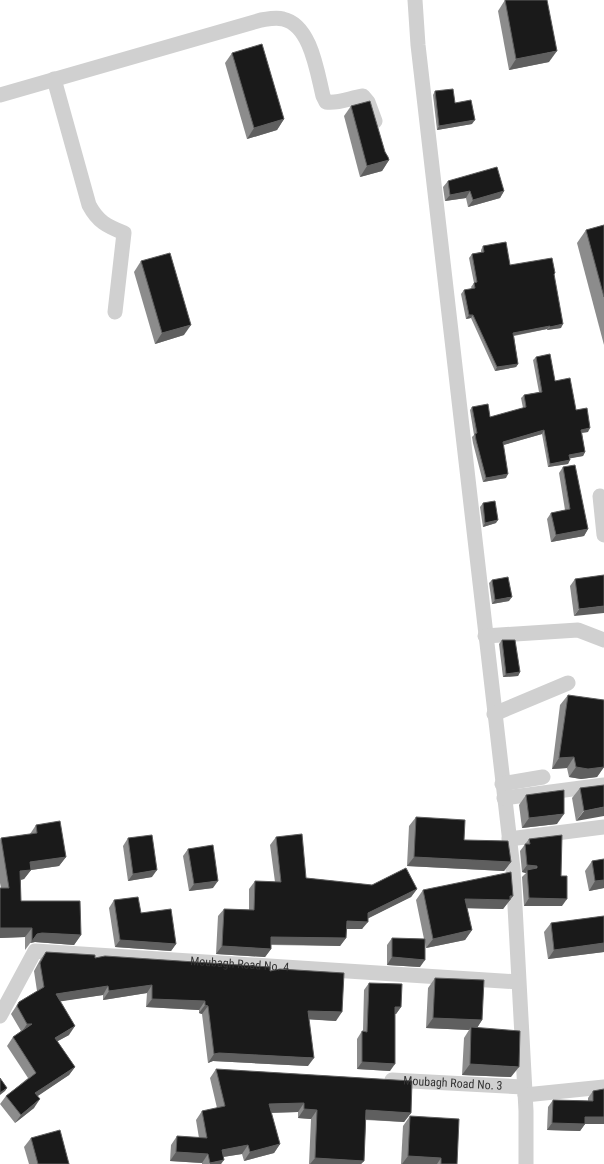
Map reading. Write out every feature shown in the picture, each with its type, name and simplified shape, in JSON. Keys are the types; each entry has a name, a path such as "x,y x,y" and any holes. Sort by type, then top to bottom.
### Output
{"street":[{"path":"415,0 418,45 513,869 525,1091 526,1164"},
{"path":"0,94 272,18 291,22 300,29 306,37 326,102 333,103 363,96 368,102 378,131"},
{"path":"54,79 89,205 94,215 103,223 124,233 115,312"},
{"path":"600,496 604,535"},
{"path":"485,636 578,630 604,640"},
{"path":"494,714 568,683"},
{"path":"503,791 543,776"},
{"path":"503,791 604,785"},
{"path":"509,839 604,827"},
{"name":"Moubagh Road No. 4","path":"0,1016 35,951 518,982"},
{"name":"Moubagh Road No. 3","path":"381,1079 525,1091 604,1087"}],"building":[{"path":"505,0 547,0 557,51 516,59"},
{"path":"262,44 284,119 254,128 232,53"},
{"path":"453,89 455,103 471,100 475,120 439,126 435,91"},
{"path":"370,101 385,152 389,160 367,166 351,106"},
{"path":"497,167 504,191 473,200 470,191 450,195 448,181"},
{"path":"604,225 604,297 586,230"},
{"path":"506,242 510,265 552,258 563,324 513,333 518,364 497,367 473,315 469,315 464,290 475,288 474,283 477,282 472,254 484,252 483,246"},
{"path":"170,253 191,325 162,333 141,261"},
{"path":"550,354 555,381 570,378 576,410 587,408 590,428 581,430 585,452 569,455 570,460 550,464 544,430 503,442 508,474 486,478 476,440 475,434 477,433 472,407 488,404 490,417 526,407 524,395 542,392 536,357"},
{"path":"575,465 588,529 556,535 551,513 570,509 563,467"},
{"path":"495,501 498,520 485,523 483,503"},
{"path":"604,575 604,606 579,609 575,579"},
{"path":"508,577 512,597 495,600 492,580"},
{"path":"502,640 515,640 520,672 506,674"},
{"path":"568,695 604,700 604,767 588,769 576,767 574,757 559,758"},
{"path":"604,785 604,807 584,811 580,788"},
{"path":"564,790 564,814 529,818 526,795"},
{"path":"416,817 465,820 464,840 508,841 511,862 414,857"},
{"path":"60,821 66,857 30,862 31,870 20,871 21,901 80,901 81,935 42,933 37,934 32,941 32,928 0,928 0,888 9,888 1,838 37,833 36,825"},
{"path":"302,834 306,878 372,885 406,868 417,889 368,913 368,922 347,921 346,938 271,937 271,949 222,946 224,909 254,910 255,881 281,882 276,837"},
{"path":"152,835 157,870 133,874 128,838"},
{"path":"562,835 561,876 567,876 567,899 529,898 527,870 537,868 537,866 527,865 525,844 530,844 529,839"},
{"path":"213,845 218,881 194,884 188,849"},
{"path":"604,859 604,880 595,881 592,861"},
{"path":"511,872 513,896 510,896 510,900 465,899 472,930 433,939 423,890"},
{"path":"138,897 141,913 171,909 176,944 120,940 114,900"},
{"path":"604,916 604,943 554,950 551,923"},
{"path":"392,938 425,939 425,960 392,957"},
{"path":"46,952 95,955 95,958 105,956 270,967 270,971 280,969 344,973 342,1012 308,1011 314,1058 214,1054 208,1006 205,1005 205,1001 152,999 152,985 109,991 108,986 56,994 75,1026 55,1038 75,1067 35,1093 40,1099 21,1115 6,1096 36,1073 13,1037 32,1024 27,1024 17,1006 19,1002 44,987 40,963"},
{"path":"435,978 484,980 482,1020 433,1018"},
{"path":"369,983 402,984 401,1007 395,1007 395,1064 362,1062 362,1031 367,1032"},
{"path":"471,1027 520,1031 519,1067 470,1064"},
{"path":"216,1069 412,1081 411,1113 366,1110 364,1161 315,1158 317,1110 304,1109 304,1103 269,1104 280,1144 250,1152 248,1145 222,1150 224,1160 210,1163 208,1154 176,1152 177,1136 207,1138 202,1111 225,1106"},
{"path":"0,1078 7,1088 0,1093"},
{"path":"604,1089 604,1117 585,1117 585,1124 552,1123 553,1100 593,1101 593,1091"},
{"path":"410,1116 459,1119 457,1164 441,1164 441,1158 408,1156"},
{"path":"60,1130 69,1164 38,1164 31,1138"}]}
